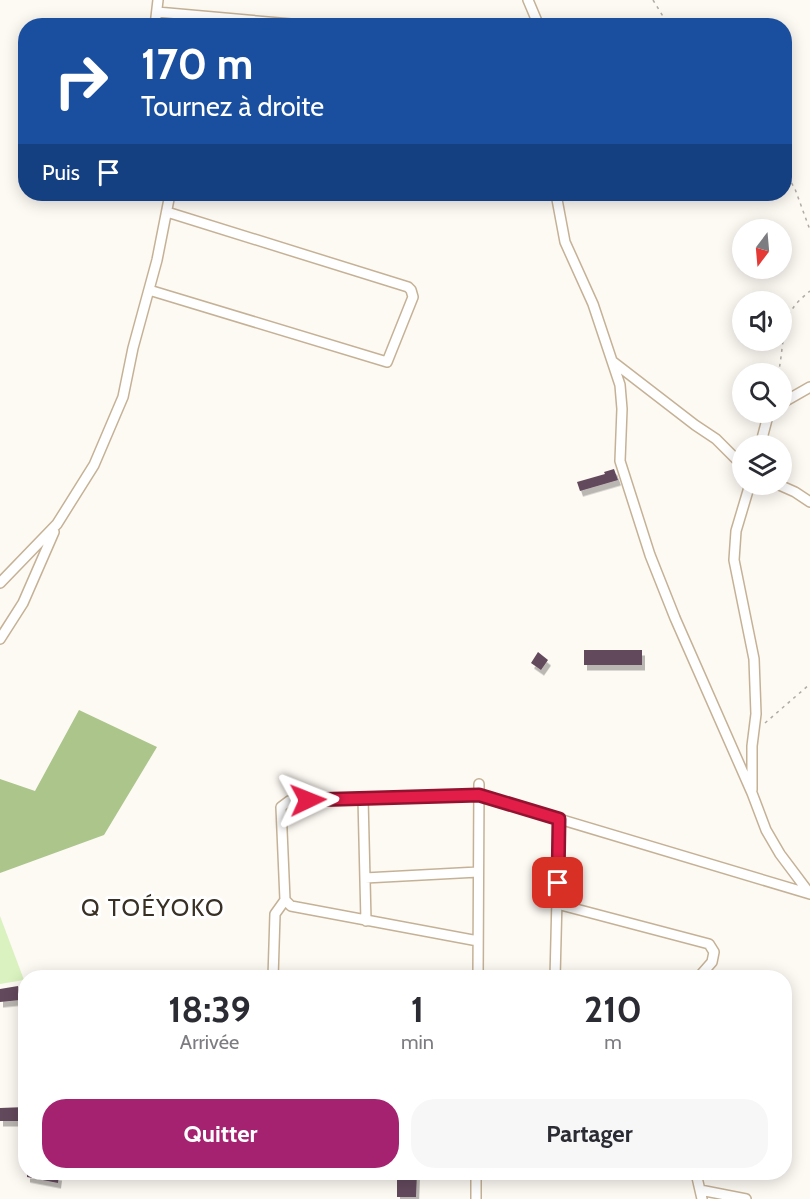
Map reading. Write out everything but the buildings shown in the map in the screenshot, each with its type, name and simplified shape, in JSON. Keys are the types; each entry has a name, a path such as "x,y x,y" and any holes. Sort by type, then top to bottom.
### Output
{"street":[{"path":"156,18 158,0"},
{"path":"528,0 535,18"},
{"path":"157,12 224,18"},
{"path":"0,639 23,603 57,524 94,465 123,397 169,201"},
{"path":"557,201 565,242 593,304 620,386 622,409 620,460 643,532 675,618 766,830 780,854 810,894"},
{"path":"149,290 387,362 413,297 408,287 167,212"},
{"path":"612,361 695,425 708,432 732,455"},
{"path":"792,397 810,387"},
{"path":"792,491 810,502"},
{"path":"747,495 736,531 734,560 754,659 756,714 752,746 752,793"},
{"path":"0,583 57,524"},
{"path":"479,783 479,970"},
{"path":"273,970 274,914 285,900 281,807 289,801 479,795 810,894"},
{"path":"363,798 366,921"},
{"path":"555,970 559,819"},
{"path":"365,878 478,872"},
{"path":"285,900 291,906 478,941"},
{"path":"557,904 709,944 714,952 712,962 705,970"},
{"path":"476,1180 476,1199"},
{"path":"701,1194 746,1199"}],"path":[{"path":"653,0 664,18"},
{"path":"792,184 810,230"},
{"path":"781,363 786,324 791,309 810,291"},
{"path":"754,730 768,721 810,684"}],"green space":[{"path":"79,710 157,747 104,835 0,873 0,779 35,791"},
{"path":"0,916 20,970 18,970 18,981 0,984"}],"district":[{"name":"Q TOÉYOKO","path":"153,908"}],"route":[{"path":"308,800 479,795 559,819 558,883"}]}
